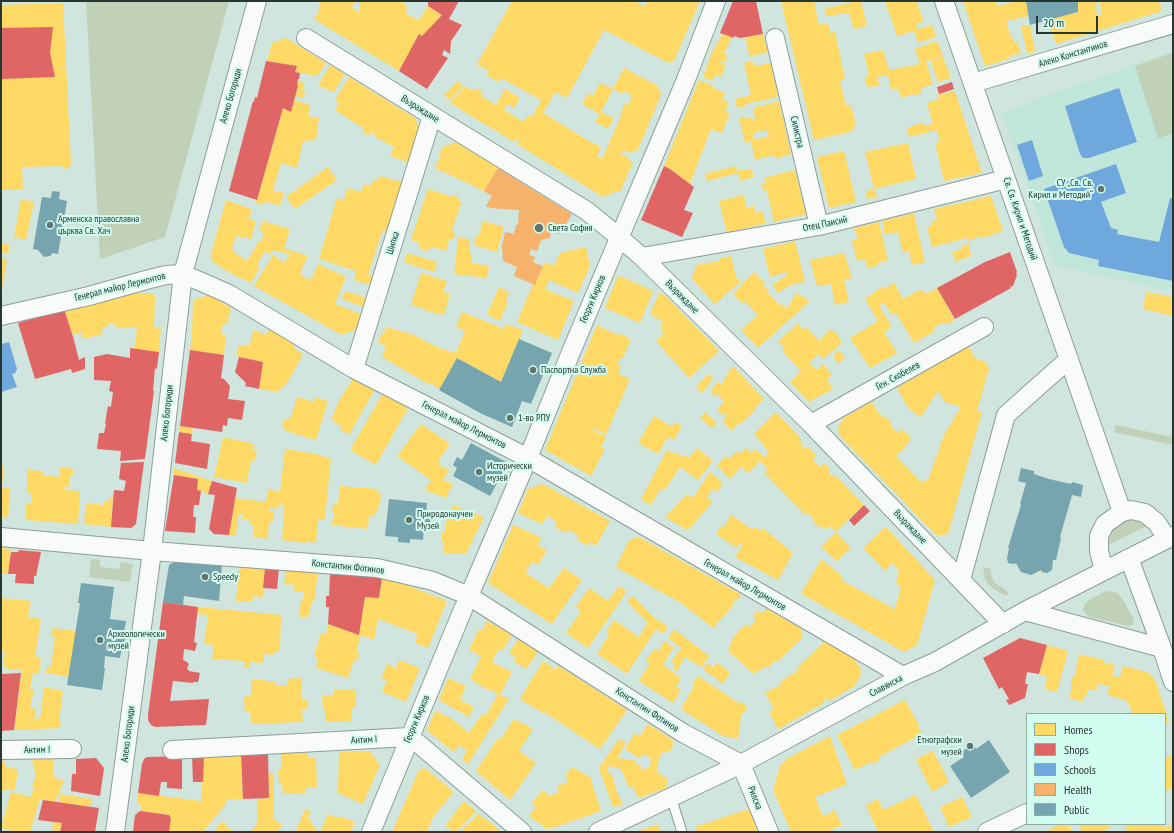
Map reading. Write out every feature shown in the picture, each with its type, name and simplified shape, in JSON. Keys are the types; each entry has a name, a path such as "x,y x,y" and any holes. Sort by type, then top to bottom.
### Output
{"street":[{"name":"Алеко Богориди","path":"115,832 152,551 183,274 257,1"},
{"name":"Георги Кирков","path":"370,832 685,82 716,1"},
{"name":"Св. Св. Кирил и Методий","path":"944,1 1094,436 1122,512"},
{"name":"Алеко Константинов","path":"973,83 1173,24"},
{"name":"Възраждане","path":"306,38 587,211 620,238 642,257 811,424 1003,624"},
{"name":"Силистра","path":"775,38 819,226"},
{"name":"Шипка","path":"354,369 432,116"},
{"name":"Отец Паисий","path":"642,257 819,226 1006,179"},
{"name":"Генерал майор Лермонтов","path":"1,316 89,296 166,275 183,274 229,294 354,369 528,458 903,676"},
{"name":"Ген. Скобелев","path":"811,424 984,327"},
{"path":"961,580 1006,415 1068,360"},
{"path":"1104,571 1098,551 1099,536 1105,524 1122,512 1131,510 1145,513 1157,523 1170,538"},
{"name":"Константин Фотинов","path":"1,537 152,551 376,568 433,581 683,733 741,764"},
{"name":"Славянска","path":"598,832 741,764 903,676 935,662 1024,611 1170,538"},
{"path":"1129,558 1173,682"},
{"path":"1024,611 1162,648"},
{"path":"409,737 420,744 522,832"},
{"name":"Антим I","path":"172,750 409,737"},
{"name":"Антим I","path":"1,750 72,749"},
{"name":"Рилска","path":"741,764 769,832"},
{"path":"987,832 1026,813"}],"lane":[{"path":"670,797 682,832"}],"shaded area":[{"path":"86,1 229,1 165,237 100,259"},
{"name":"СУ „Св. Св. Кирил и Методий“","path":"1173,51 1173,291 1056,266 1002,112"},
{"path":"1173,53 1173,134 1158,138 1135,66"},
{"path":"1115,425 1173,437 1173,445 1114,432"},
{"path":"1120,518 1141,519 1147,526 1106,546 1110,526"},
{"path":"91,559 100,560 100,567 119,569 121,562 133,564 130,582 89,577"},
{"path":"983,567 991,569 990,572 994,582 1008,592 1007,596 989,585 985,579"},
{"path":"1106,591 1117,593 1122,598 1134,619 1133,625 1128,626 1089,617 1085,613 1083,610 1085,604 1089,600"}],"building: Homes":[{"path":"319,1 355,1 351,7 360,13 359,1 403,1 407,8 406,14 419,20 428,6 442,15 422,36 419,34 399,71 314,19 319,11"},
{"path":"512,1 634,1 645,7 647,1 700,1 674,61 669,63 604,30 567,98 555,92 543,113 601,147 597,156 602,159 620,118 624,104 628,105 632,95 624,91 622,94 613,89 624,68 658,86 661,95 637,152 634,150 630,153 623,150 621,155 628,157 629,160 633,162 620,192 617,191 603,197 518,145 519,142 515,139 514,142 450,103 465,86 473,91 475,88 483,93 481,96 496,105 505,89 520,98 514,108 507,104 504,110 524,122 528,115 532,117 541,100 501,78 499,82 486,75 489,71 477,64"},
{"path":"781,1 814,1 819,25 828,23 830,33 835,32 845,79 840,80 846,106 851,105 856,125 853,126 854,131 814,140"},
{"path":"861,1 867,26 854,29 849,13 826,16 824,9"},
{"path":"885,1 916,1 924,21 916,24 918,29 932,25 936,37 918,43 914,31 897,36"},
{"path":"963,1 996,1 997,6 1011,3 1011,1 1026,1 1029,16 1006,21 1011,37 1012,36 1014,43 1017,41 1021,53 1008,57 1009,59 985,66"},
{"path":"1078,1 1096,1 1097,6 1095,7 1098,16 1101,16 1100,1 1159,1 1162,11 1056,44 1048,20 1078,12"},
{"path":"63,3 71,164 67,170 61,166 22,167 23,190 1,190 1,5"},
{"path":"1030,25 1035,51 1027,54 1021,26"},
{"path":"722,34 732,37 724,54 726,54 727,62 722,61 720,63 726,65 721,77 715,75 713,81 703,77 713,49 714,50"},
{"path":"763,34 768,52 750,57 745,37"},
{"path":"286,38 326,63 317,76 295,72 297,66 267,61 272,43"},
{"path":"937,41 943,56 926,62 933,84 921,88 922,93 901,98 898,88 891,90 888,75 877,77 880,86 867,87 865,76 869,75 864,54 883,50 889,70 920,64 915,49"},
{"path":"943,57 951,78 938,82 931,61"},
{"path":"753,61 754,66 771,63 778,97 745,104 746,107 737,108 735,99 751,95 744,63"},
{"path":"330,65 345,74 334,92 318,86"},
{"path":"349,77 415,118 421,132 410,163 390,156 394,147 374,136 375,135 372,132 369,135 364,134 363,128 335,110 339,103 335,100"},
{"path":"699,80 712,85 713,88 725,93 723,101 729,102 725,112 730,113 722,133 711,129 690,184 664,166"},
{"path":"298,81 305,83 302,91 306,91 303,98 296,96"},
{"path":"458,81 463,86 450,100 444,95"},
{"path":"600,83 613,89 601,112 614,118 608,129 595,122 600,114 582,104 588,93 593,96"},
{"path":"955,91 982,173 944,181 935,143 940,142 937,130 909,137 907,128 924,122 925,126 933,124 927,103 939,99 937,95"},
{"path":"294,100 310,105 308,116 319,118 316,140 303,141 297,168 281,163 273,190 284,193 280,206 265,201 264,205 255,202 256,199 257,200 283,108 291,112"},
{"path":"779,101 791,154 775,159 774,155 755,160 751,141 745,143 739,118 744,117 745,119 751,117 752,120 755,119 753,108","holes":["767,130 769,136 755,140 753,133"]},
{"path":"456,142 498,168 484,191 435,168 443,147"},
{"path":"908,143 916,179 874,189 865,152"},
{"path":"844,151 856,202 829,208 817,157"},
{"path":"736,166 737,171 751,169 754,177 740,181 738,173 707,181 705,174"},
{"path":"328,167 337,180 295,209 286,197"},
{"path":"795,170 806,214 774,222 767,190 763,191 762,184 766,183 764,178"},
{"path":"380,176 404,183 389,232 383,230 368,275 373,277 371,285 354,280 356,271 319,259 337,198 344,200 347,188 361,192 364,184 371,186 374,179 378,181"},
{"path":"428,189 447,195 446,196 450,197 451,195 458,197 459,201 462,201 452,230 455,233 454,238 452,240 449,239 446,251 432,247 427,251 420,249 418,242 411,240"},
{"path":"874,189 877,197 867,199 866,191"},
{"path":"744,195 747,209 753,205 756,213 762,211 766,223 727,233 719,201"},
{"path":"991,196 1003,231 982,238 981,236 968,241 967,238 932,247 927,227 932,226 931,222 937,220 934,209"},
{"path":"21,199 34,202 26,240 14,237"},
{"path":"226,200 252,209 249,219 256,221 251,239 236,236 232,248 235,253 247,261 259,241 261,242 264,232 259,230 263,221 290,229 284,248 308,256 300,273 302,276 311,280 318,264 346,277 335,304 361,314 357,329 342,335 254,286 273,255 284,263 290,254 273,250 270,255 265,251 257,265 260,267 251,283 232,274 213,262 211,254"},
{"path":"914,213 925,262 912,265 909,251 903,253 898,232 885,235 882,221"},
{"path":"483,221 504,227 497,252 474,245 476,235 479,236"},
{"path":"879,222 888,260 878,263 877,266 867,268 865,259 857,261 852,240 858,239 854,228"},
{"path":"458,238 470,239 469,253 472,254 472,263 489,266 487,278 454,274"},
{"path":"795,241 805,282 790,285 778,293 772,285 787,275 787,272 770,277 763,249"},
{"path":"1,243 10,245 8,254 1,252"},
{"path":"969,244 971,256 955,262 952,252 962,249 962,246"},
{"path":"586,247 590,266 578,293 549,280 545,289 574,301 558,340 517,322 533,284 535,285 545,262 554,266 560,253"},
{"path":"407,253 437,262 434,272 404,262"},
{"path":"844,253 852,278 844,280 849,302 835,305 831,284 817,286 810,260"},
{"path":"731,256 736,277 741,281 715,304 692,279 696,265 719,261 719,259"},
{"path":"1,258 7,260 2,289 1,289"},
{"path":"754,272 765,283 763,285 769,291 768,293 781,306 783,304 787,309 796,293 810,301 758,348 741,330 758,315 745,301 743,304 733,294"},
{"path":"421,273 447,281 443,292 450,294 444,315 411,305"},
{"path":"620,276 653,291 640,323 605,308 617,278"},
{"path":"894,283 903,299 920,290 924,291 926,294 937,288 955,320 945,325 944,322 933,328 935,331 914,343 896,313 892,315 884,303 879,306 892,327 884,332 897,353 870,368 850,338 878,321 865,299 883,286 884,289"},
{"path":"499,287 509,292 506,301 508,302 500,321 487,315"},
{"path":"345,291 367,298 364,307 342,299"},
{"path":"1146,292 1173,297 1173,316 1143,309"},
{"path":"152,293 155,296 154,327 161,327 159,352 134,349 137,328 116,328 116,324 108,324 108,327 101,327 103,334 83,339 81,332 73,335 64,309 115,294"},
{"path":"659,293 666,296 719,351 689,378 656,341 664,333 660,328 663,322 650,314"},
{"path":"209,295 231,308 228,320 229,324 223,324 221,334 226,335 224,355 190,350 193,300"},
{"path":"462,312 504,329 506,324 523,330 501,382 457,358 440,389 430,383 430,385 382,357 386,346 378,343 381,334 384,334 386,327 411,334 446,351 456,353 465,331 456,327"},
{"path":"798,323 803,330 806,327 820,342 821,338 830,330 836,332 842,343 823,359 818,354 809,363 817,370 823,364 832,375 827,379 833,389 809,402 790,382 801,371 782,351 785,348 778,342"},
{"path":"597,325 617,335 618,333 631,339 623,358 621,358 617,364 621,366 618,374 630,379 606,435 594,428 593,430 606,437 601,447 605,449 591,476 545,450"},
{"path":"254,330 266,335 269,330 292,342 295,349 303,354 290,378 278,392 259,389 263,362 236,356 239,345 249,346"},
{"path":"968,346 976,359 985,361 989,368 977,411 982,412 948,534 937,536 839,435 838,427 843,420 841,419 872,402 880,415 882,414 885,419 887,417 892,425 891,426 898,433 902,429 911,438 907,443 908,444 904,447 905,448 896,456 921,482 928,480 944,435 961,407 945,402 938,391 921,417 909,409 897,388"},
{"path":"839,350 845,358 838,364 833,356"},
{"path":"733,366 764,399 741,424 740,422 732,431 723,422 727,415 725,413 723,416 717,410 724,402 717,393 714,397 711,392 717,381 721,385 724,382 723,381"},
{"path":"708,374 713,378 703,393 696,387"},
{"path":"354,377 375,389 349,435 340,429 341,426 333,421 332,417 340,399"},
{"path":"383,393 408,408 376,465 350,450"},
{"path":"297,397 314,402 315,397 328,401 316,440 286,431 283,427 282,424 284,420 291,418"},
{"path":"705,412 717,423 712,428 700,418"},
{"path":"776,412 800,437 801,444 805,449 808,447 815,454 813,460 819,467 825,464 830,469 828,472 833,477 835,475 864,505 836,531 829,526 826,529 816,525 808,513 805,515 764,472 768,470 760,461 748,473 741,467 730,479 717,465 726,456 729,459 736,451 739,454 746,448 751,453 756,449 764,457 769,452 754,434"},
{"path":"654,416 672,427 675,422 682,426 674,440 668,437 658,454 638,443"},
{"path":"421,424 450,444 438,461 440,463 439,465 449,470 443,480 453,484 446,498 425,490 431,480 397,456"},
{"path":"180,426 193,428 192,434 179,432"},
{"path":"223,437 254,444 253,450 257,451 255,461 251,460 247,483 214,477"},
{"path":"697,448 713,461 698,480 680,467 665,490 661,488 651,505 641,499 667,450 674,454 675,452 683,457 685,455 689,458"},
{"path":"285,449 316,454 331,459 325,520 318,519 316,543 282,540 284,505 279,504 278,509 270,508 270,511 274,511 273,522 269,522 268,539 254,537 254,526 249,523 249,519 242,519 243,513 238,516 236,536 229,535 235,498 266,502 268,489 280,492"},
{"path":"1,466 4,466 2,487 10,488 8,518 1,518"},
{"path":"60,467 74,469 73,476 70,476 69,487 65,486 64,490 80,491 78,524 26,520 26,504 31,504 32,494 27,493 27,470 44,471 42,475 59,477"},
{"path":"174,468 212,481 208,494 197,490 198,479 174,475"},
{"path":"710,472 723,483 717,492 712,489 707,498 713,501 692,526 687,530 665,517 687,494 693,498"},
{"path":"543,484 610,521 596,546 590,542 588,546 577,540 579,536 568,530 566,533 555,527 557,524 555,522 556,521 547,516 542,524 518,513 528,489"},
{"path":"340,486 377,489 377,493 381,494 380,504 374,516 369,515 368,529 332,525 334,512 332,511 334,503 338,504"},
{"path":"110,497 113,497 111,527 84,524 86,503 100,504 99,506 104,506 104,501 109,501"},
{"path":"453,505 484,517 466,554 443,553 444,541 442,541 442,532 445,532 447,518"},
{"path":"731,515 753,530 755,526 761,531 763,528 793,553 778,580 735,557 743,545 740,543 737,548 716,534 721,526 724,527"},
{"path":"513,525 542,538 537,545 547,550 538,565 532,562 525,573 549,588 564,568 582,580 552,624 488,583"},
{"path":"886,527 935,580 917,645 904,652 802,594 821,560 823,560 843,577 841,580 895,609 901,588 896,583 899,571 892,563 885,571 863,548"},
{"path":"836,532 851,548 837,561 821,547"},
{"path":"639,537 740,594 740,597 737,600 735,599 732,607 713,628 681,603 616,567 629,540"},
{"path":"1,548 11,549 8,574 1,573"},
{"path":"243,567 265,568 263,597 253,596 253,600 249,602 236,601 239,572"},
{"path":"287,569 318,573 314,602 312,601 308,618 299,617 301,600 304,600 304,592 294,591 295,585 284,584"},
{"path":"382,578 391,579 447,601 428,648 415,643 418,634 378,619 374,640 361,635 356,652 360,653 357,661 354,660 348,678 316,668 318,658 314,656 321,633 326,635 328,624 359,635 365,597 379,598"},
{"path":"619,586 627,591 588,648 566,633 581,611 576,607 589,588 608,601"},
{"path":"633,596 652,616 668,627 663,634 656,629 627,674 597,654 609,635 606,632 614,620 639,637 648,623 627,601"},
{"path":"1,598 31,601 28,617 41,619 35,656 41,658 39,674 33,672 30,689 34,689 30,708 36,709 34,718 40,719 44,687 63,691 59,721 61,721 60,728 14,730 22,669 10,670 4,667 3,664 5,651 1,651"},
{"path":"198,607 281,615 280,651 273,651 273,655 264,654 264,663 250,662 250,668 244,668 245,661 212,659 214,645 204,644 208,615 198,614"},
{"path":"767,609 802,629 803,637 777,662 775,660 768,668 767,666 762,670 760,669 754,674 728,651 733,638 745,624 749,628 756,619 753,617 756,612 762,613"},
{"path":"487,621 512,635 502,651 499,649 492,662 512,672 500,695 509,699 468,764 462,759 467,751 460,745 453,752 427,730 435,711 451,718 469,733 482,714 486,715 498,694 470,679 481,656 469,650 479,629 482,631"},
{"path":"53,628 76,631 69,677 46,673 47,666 51,667 55,637 51,636"},
{"path":"674,629 709,656 701,667 685,657 677,671 673,668 675,664 671,662 681,648 668,638"},
{"path":"518,639 538,652 526,669 513,660 516,657 509,653"},
{"path":"664,641 674,647 663,665 681,678 676,687 681,690 673,703 639,681 650,663 645,661 648,656 649,657 654,649 659,651"},
{"path":"825,641 856,659 855,661 859,665 861,671 860,678 855,686 829,701 827,698 823,701 824,703 778,729 769,712 774,709 765,693 782,684 781,681 796,672 800,665"},
{"path":"1047,645 1068,651 1057,692 1045,689 1047,677 1039,674"},
{"path":"1079,654 1104,660 1103,662 1115,665 1112,676 1120,677 1123,666 1147,672 1156,682 1169,722 1166,724 1166,713 1132,713 1130,706 1125,700 1107,695 1110,686 1098,684 1096,691 1088,689 1087,696 1084,695 1083,702 1069,698 1072,688 1071,682 1073,676 1075,675"},
{"path":"399,660 420,668 406,702 382,692 387,680 381,678 387,664 396,668"},
{"path":"543,661 556,670 558,666 627,710 600,749 544,712 543,713 520,699"},
{"path":"717,662 730,673 723,684 703,669 707,663 713,668"},
{"path":"698,676 740,704 740,702 748,707 741,716 738,739 723,736 681,709 694,686 692,685"},
{"path":"302,678 302,700 308,700 308,709 302,709 303,722 251,724 250,711 245,711 244,703 245,696 251,696 251,679 276,681 276,685 287,685 287,679"},
{"path":"448,678 466,686 460,700 474,707 469,717 439,700"},
{"path":"356,689 356,708 352,708 352,721 325,722 325,709 323,709 322,695 334,695 334,690"},
{"path":"905,700 919,725 918,726 922,734 879,757 880,760 872,764 871,762 855,770 837,735"},
{"path":"514,719 533,729 519,751 535,762 534,766 510,800 476,771 498,738 500,740"},
{"path":"648,724 673,740 672,750 665,753 662,752 657,769 659,775 662,774 663,777 668,778 666,785 667,788 638,798 633,786 629,788 621,769 608,766 608,773 611,772 619,798 620,797 623,804 613,807 599,768 619,739 626,743 617,758 634,760 636,764 640,765 642,770 650,767 651,758 644,754 641,758 637,757 625,749 635,733 640,736"},
{"path":"830,736 847,784 815,797 823,816 832,813 831,811 834,809 842,825 827,832 791,832 774,792 780,766 786,759"},
{"path":"370,751 380,765 363,804 338,793 339,752"},
{"path":"933,751 949,782 932,792 916,759"},
{"path":"308,752 308,758 316,758 317,788 306,788 306,793 283,794 282,784 279,784 278,769 281,769 281,753"},
{"path":"241,754 243,799 227,799 225,805 203,832 169,832 171,818 169,815 140,811 142,806 137,803 138,793 201,801 204,756"},
{"path":"1173,755 1173,788 1166,791 1166,758"},
{"path":"54,759 53,777 64,781 55,802 40,799 30,832 16,832 1,828 11,792 31,797 34,786 32,785 36,776 32,760"},
{"path":"1,761 5,761 5,767 18,769 15,790 5,789 1,791"},
{"path":"572,767 590,777 601,811 547,829 529,816 536,807 531,803 543,790 550,796 559,792 557,786 568,782 566,774"},
{"path":"425,768 454,792 433,817 427,832 392,832 419,770"},
{"path":"268,773 274,773 274,819 283,826 276,832 250,832 257,824 257,799 269,798"},
{"path":"60,794 92,799 91,806 59,803"},
{"path":"916,795 934,832 878,832 866,805 878,799 883,810"},
{"path":"962,797 972,817 949,827 940,807"},
{"path":"464,801 476,811 456,832 454,832 445,826"},
{"path":"305,809 311,811 308,818 317,832 296,831"},
{"path":"749,809 758,832 697,832 695,827"},
{"path":"479,813 484,819 485,818 501,832 462,832 465,825 467,826"},
{"path":"328,814 338,818 339,816 355,822 351,832 320,832"},
{"path":"222,821 233,832 218,832 215,829"},
{"path":"53,822 62,823 60,831 52,830"},
{"path":"658,824 661,832 636,832"},
{"path":"1173,824 1173,832 1127,832 1124,825 1162,825 1163,828"},
{"path":"1059,825 1069,825 1072,832 1045,832"},
{"path":"1079,825 1108,825 1110,828 1101,832 1082,832"}],"building: Shops":[{"path":"428,1 459,1 449,19 462,25 451,41 450,54 444,50 442,55 448,58 427,89 399,71 419,34 422,36 442,15 428,6"},
{"path":"733,1 756,1 763,34 740,38 734,36 734,38 720,33"},
{"path":"53,27 50,53 55,77 1,79 1,28"},
{"path":"266,61 297,66 295,72 300,73 291,112 283,108 257,200 229,191 253,101 254,102 255,97 257,98"},
{"path":"952,82 954,89 939,94 937,87"},
{"path":"664,166 694,187 684,210 693,213 682,237 641,220"},
{"path":"1010,252 1017,272 1013,286 955,319 937,288 985,262"},
{"path":"64,309 79,360 85,357 85,369 72,373 71,369 35,379 18,323"},
{"path":"130,348 159,352 157,369 155,368 154,391 145,459 120,461 121,451 97,449 99,433 104,433 108,406 111,407 113,392 109,391 111,381 94,380 94,357 107,354 130,358"},
{"path":"190,350 224,355 221,378 224,379 230,386 228,399 245,401 242,420 228,418 227,426 223,425 222,432 180,426"},
{"path":"239,357 263,362 259,389 245,386 246,383 235,372"},
{"path":"179,432 192,434 191,441 210,444 207,469 175,463"},
{"path":"144,462 136,524 131,528 111,527 114,490 124,491 126,481 119,479 121,463"},
{"path":"174,475 198,479 197,490 201,491 199,505 194,505 193,517 196,517 195,533 165,531"},
{"path":"212,481 237,488 229,535 214,534 209,529 215,495 208,494"},
{"path":"864,505 870,511 854,526 849,520"},
{"path":"18,550 41,552 36,576 34,576 34,584 15,583 16,574 8,574 11,552 19,552"},
{"path":"265,568 279,569 277,589 263,588"},
{"path":"330,574 382,578 379,598 365,597 359,635 328,624 329,607 326,607 326,596 329,596"},
{"path":"163,602 198,607 194,642 197,643 195,651 184,649 183,660 189,664 187,668 189,671 200,673 198,682 173,681 170,701 209,699 206,725 155,727 151,725 148,720"},
{"path":"1020,638 1047,645 1039,674 1027,672 1025,684 1028,684 1025,698 1009,705 1006,700 1009,699 1002,687 999,689 983,658"},
{"path":"21,673 14,730 2,731 1,674"},
{"path":"268,753 269,798 243,799 241,754"},
{"path":"182,756 182,789 167,788 167,782 161,782 159,796 138,793 144,759 147,757"},
{"path":"192,756 204,756 203,782 193,782"},
{"path":"96,758 104,768 100,796 71,791 72,774 76,774 76,759"},
{"path":"43,800 99,808 95,832 60,832 62,823 38,820"},
{"path":"140,811 169,815 171,818 169,832 133,832 135,815"}],"building: Schools":[{"path":"1119,88 1137,142 1089,158 1083,158 1080,154 1065,106"},
{"path":"1032,140 1043,176 1029,181 1017,145"},
{"path":"1116,164 1126,193 1101,202 1111,228 1118,230 1117,234 1159,242 1170,198 1173,199 1173,281 1098,266 1099,260 1069,253 1064,247 1044,189"},
{"path":"9,342 17,369 15,373 12,374 17,387 1,392 1,344"}],"building: Health":[{"name":"Света София","path":"498,168 572,214 560,234 551,232 550,238 541,240 537,251 531,249 529,255 535,257 533,262 543,266 535,285 514,276 517,267 503,261 502,246 505,232 514,234 516,225 518,225 519,210 490,208 486,206 492,196 484,191"}],"building: Public":[{"path":"1026,1 1078,1 1078,12 1030,25"},
{"name":"Арменска православна църква Св. Хач","path":"52,191 60,192 59,199 67,201 58,254 53,253 50,256 44,257 38,250 33,249 42,197 51,198"},
{"path":"519,339 552,353 531,404 522,401 512,427 482,414 439,390 457,358 501,382"},
{"name":"Исторически музей","path":"471,443 508,463 490,496 453,476 457,468 453,465 457,457 462,460"},
{"path":"1021,468 1034,471 1034,474 1049,479 1083,485 1081,497 1072,495 1060,537 1056,560 1053,560 1052,570 1047,573 1042,572 1041,570 1031,575 1021,572 1016,563 1008,563 1008,548 1026,483 1018,481"},
{"name":"Природонаучен Музей","path":"389,499 427,503 426,512 431,513 430,528 424,528 423,540 410,539 410,543 398,542 398,537 385,536"},
{"path":"174,562 222,565 219,601 184,596 183,605 163,602 169,565"},
{"name":"Археологически музей","path":"81,583 114,587 110,619 126,621 124,648 122,647 120,658 105,656 102,690 67,685 80,603 78,603"},
{"path":"989,740 1010,772 971,798 950,766 964,757 961,752 973,744 976,749"}],"place":[{"name":"СУ „Св. Св. Кирил и Методий“","path":"1101,189"},
{"name":"Арменска православна църква Св. Хач","path":"50,225"},
{"name":"Света София","path":"539,228"},
{"name":"Паспортна Служба","path":"533,370"},
{"name":"1-во РПУ","path":"510,418"},
{"name":"Исторически музей","path":"479,472"},
{"name":"Природонаучен Музей","path":"409,520"},
{"name":"Speedy","path":"205,577"},
{"name":"Археологически музей","path":"100,640"},
{"name":"Етнографски музей","path":"970,746"}]}
